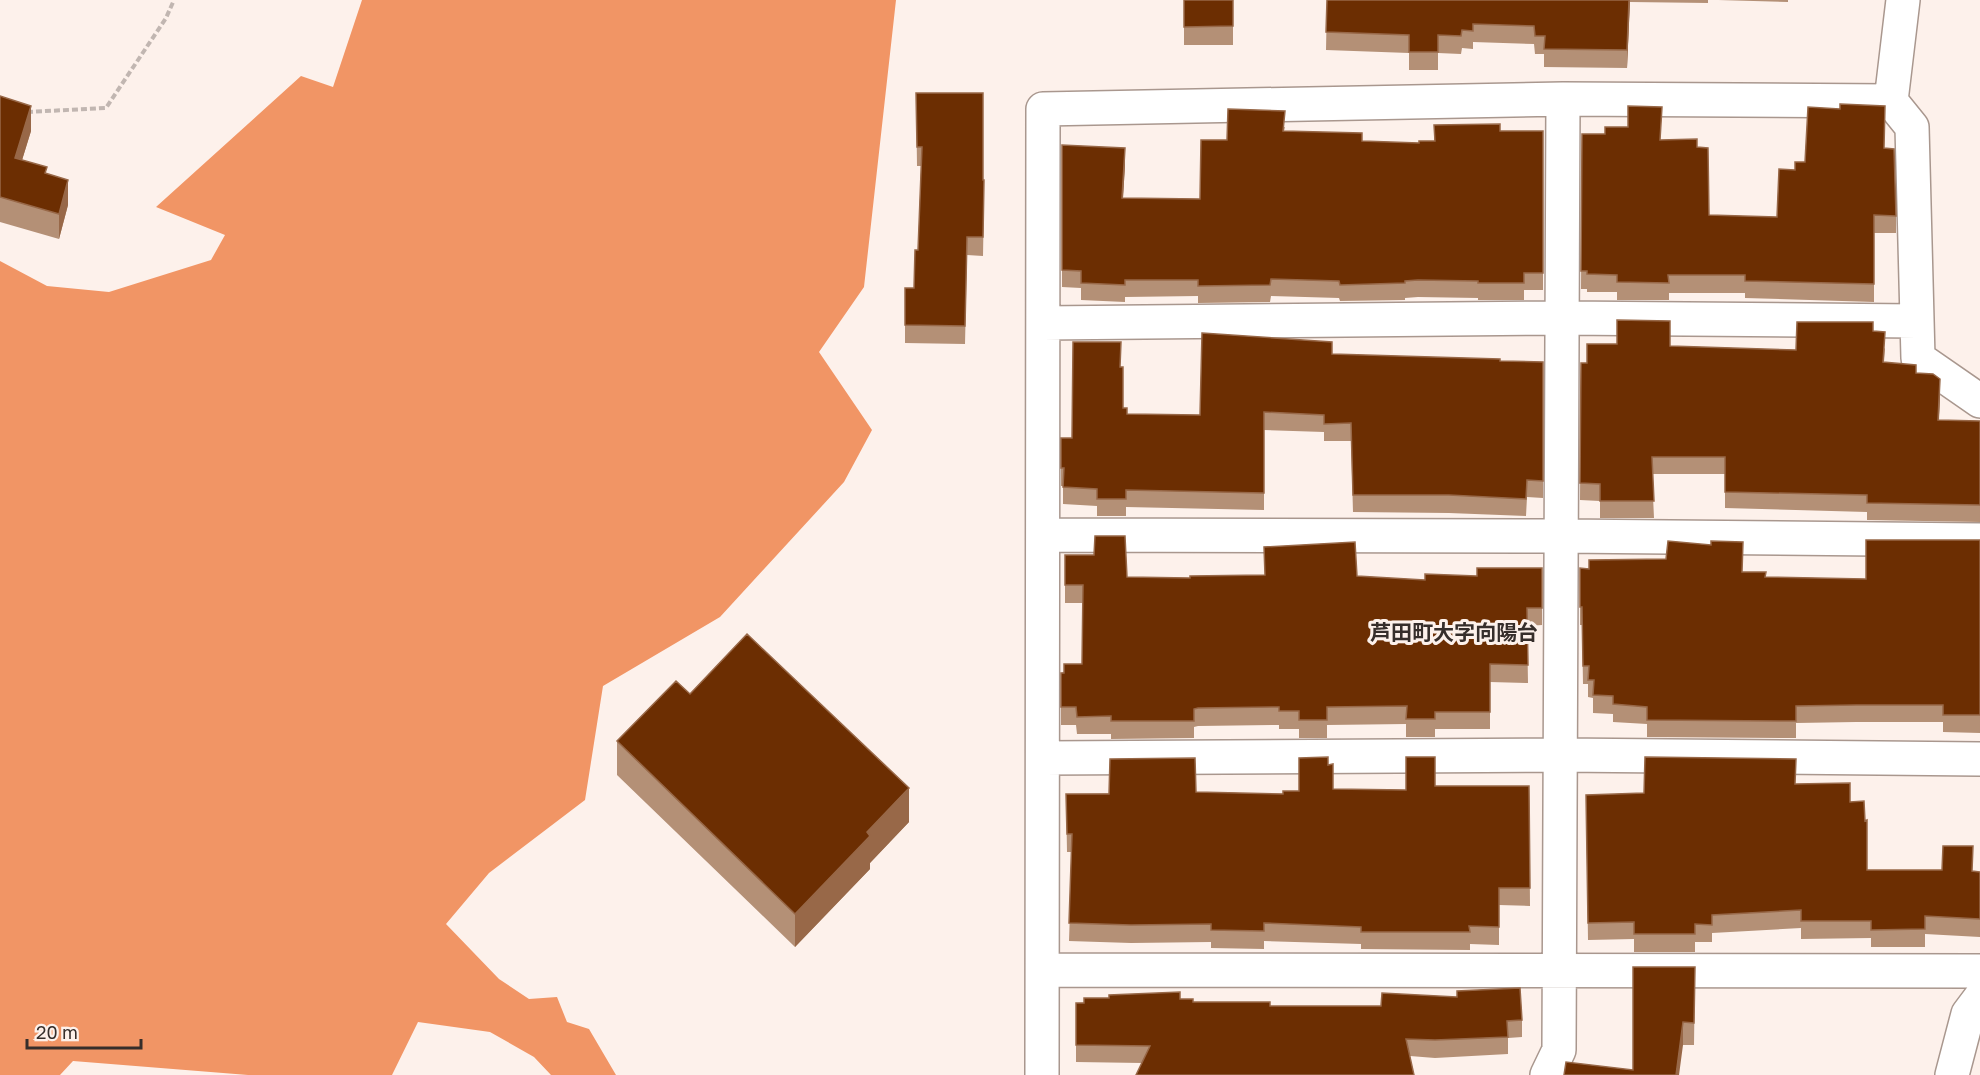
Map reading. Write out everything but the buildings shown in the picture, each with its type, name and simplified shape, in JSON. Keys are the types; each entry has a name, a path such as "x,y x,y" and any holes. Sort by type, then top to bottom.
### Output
{"street":[{"path":"1903,0 1891,101 1912,128 1918,358 1980,401"},
{"path":"1042,1075 1043,109 1563,99 1891,101"},
{"path":"1547,1075 1559,1050 1563,99"},
{"path":"1043,323 1562,318 1917,321"},
{"path":"1043,535 1980,540"},
{"path":"1043,758 1560,755 1980,759"},
{"path":"1043,970 1980,971"},
{"path":"1952,1075 1968,1014 1980,998"}],"path":[{"path":"24,112 106,108 166,18 174,0"}],"shaded area":[{"path":"362,0 896,0 864,287 819,352 872,430 844,482 720,617 603,686 585,800 489,873 446,924 499,979 529,999 557,997 567,1022 589,1029 616,1075 551,1075 534,1057 490,1032 418,1022 392,1075 248,1075 73,1061 60,1075 0,1075 0,261 47,286 109,292 211,260 225,235 156,207 301,76 333,87"}],"district":[{"name":"芦田町大字向陽台","path":"1454,633"}]}
